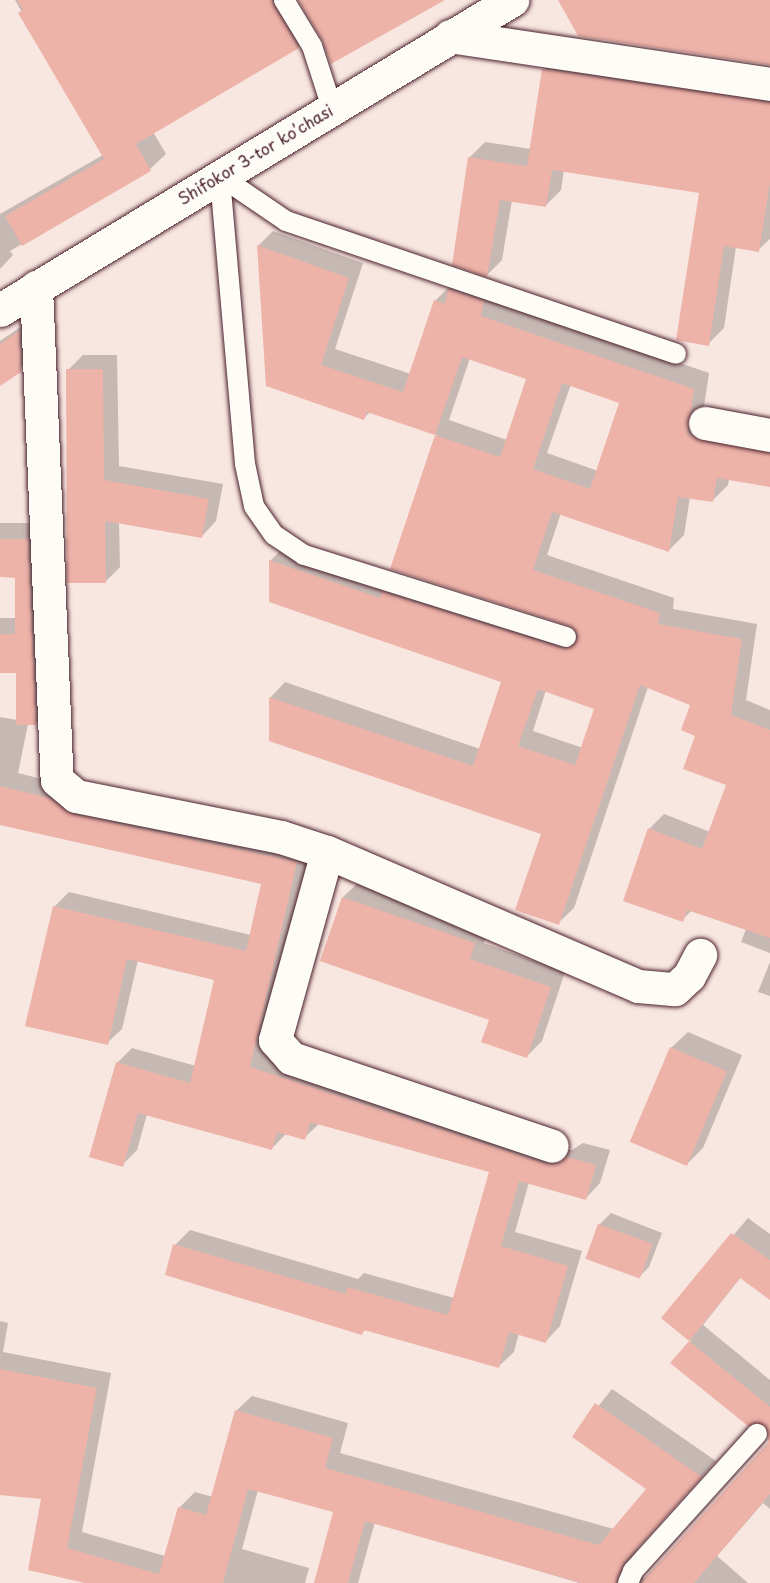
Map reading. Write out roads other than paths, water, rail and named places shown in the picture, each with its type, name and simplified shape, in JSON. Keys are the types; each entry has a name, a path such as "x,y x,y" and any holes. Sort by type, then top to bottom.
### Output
{"street":[{"name":"Shifokor 3-tor koʼchasi","path":"0,310 512,0"},
{"path":"450,36 770,84"},
{"path":"36,287 57,780 76,796 280,837 327,852 638,986 675,989 689,976 700,955"},
{"path":"705,423 770,435"},
{"path":"327,852 275,1040 291,1058 552,1146"}],"lane":[{"path":"284,0 312,46 332,108"},
{"path":"220,176 286,221 675,354"},
{"path":"220,176 245,464 254,506 274,535 304,555 566,638"},
{"path":"628,1583 633,1571 757,1434"}]}
